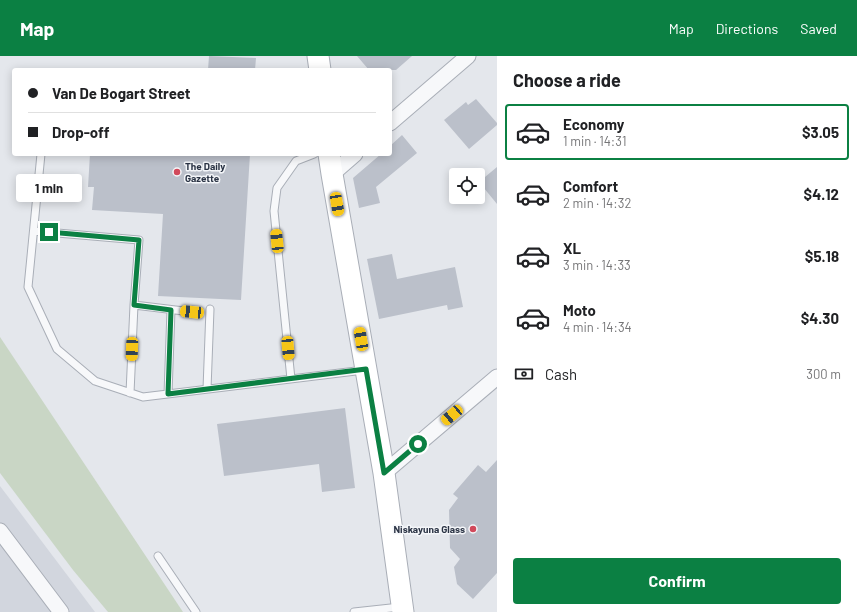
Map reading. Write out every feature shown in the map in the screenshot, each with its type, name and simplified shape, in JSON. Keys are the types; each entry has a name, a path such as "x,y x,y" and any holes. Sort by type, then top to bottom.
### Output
{"street":[{"path":"318,56 320,68"},
{"path":"392,121 468,56"},
{"path":"350,156 330,164 384,473 402,609"},
{"path":"384,473 497,377"},
{"path":"0,532 61,612"}],"lane":[{"path":"41,156 28,287 57,349 95,381 143,397 366,369"},
{"path":"290,379 274,211 277,188 296,161 309,156"},
{"path":"34,230 139,240 130,393"},
{"path":"134,305 192,312"},
{"path":"207,389 210,309"},
{"path":"168,394 171,310"},
{"path":"158,556 196,612"},
{"path":"354,612 402,609"}],"shaded area":[{"path":"0,486 95,612 0,612"}],"green space":[{"path":"0,337 183,612 108,612 73,570 0,473"}],"building":[{"path":"209,56 256,58 255,68 208,68"},
{"path":"357,56 412,56 396,70 392,70 392,68 367,68"},
{"path":"476,99 497,123 497,125 469,149 444,120 466,102 468,105"},
{"path":"402,135 417,153 376,187 380,203 359,208 353,178 379,156 392,156 392,144"},
{"path":"90,156 250,156 241,300 158,296 163,214 92,210 94,187 88,187"},
{"path":"497,167 497,204 485,189 485,177"},
{"path":"392,254 397,279 455,267 463,307 448,310 447,305 379,319 367,259"},
{"path":"345,408 355,488 322,492 319,464 224,476 217,424"},
{"name":"Niskayuna Glass","path":"497,460 497,573 473,599 457,584 454,567 460,559 450,548 449,510 458,498 453,494 478,465 486,472"}],"place":[{"name":"The Daily Gazette","path":"177,172"},
{"name":"Niskayuna Glass","path":"473,529"}],"route":[{"path":"49,232 139,240 134,305 171,310 168,394 366,369 384,473 418,444"}]}
